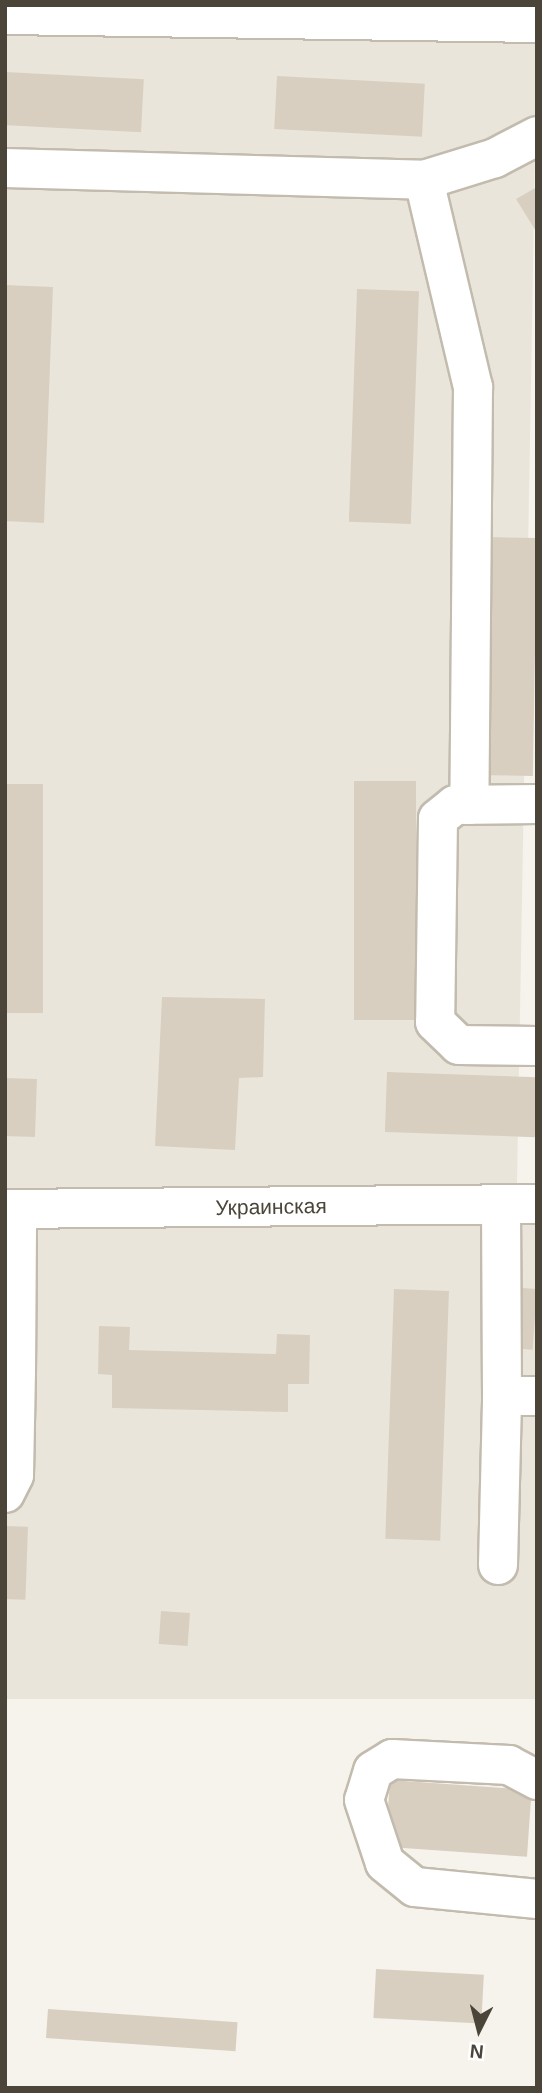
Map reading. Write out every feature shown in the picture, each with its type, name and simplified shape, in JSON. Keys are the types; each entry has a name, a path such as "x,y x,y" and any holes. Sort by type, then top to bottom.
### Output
{"street":[{"path":"5,15 240,12 537,23"},
{"path":"5,168 424,180 495,158 537,136"},
{"path":"424,180 473,387 469,804"},
{"path":"537,804 469,804 444,811 435,829 435,1022 460,1045 537,1046"},
{"path":"498,1565 519,1396 519,1204"},
{"name":"Украинская","path":"11,1209 519,1204"},
{"path":"5,1493 14,1475 11,1209"},
{"path":"537,1780 509,1765 392,1759 373,1771 364,1800 385,1863 415,1887 537,1899"}],"shaded area":[{"path":"5,34 537,43 517,1199 5,1190"},
{"path":"5,1209 537,1209 537,1699 5,1699"}],"building":[{"path":"5,72 144,79 141,132 5,125"},
{"path":"277,76 425,84 422,137 274,129"},
{"path":"537,187 537,233 516,199"},
{"path":"5,285 53,287 44,523 5,521"},
{"path":"357,289 419,291 411,524 349,522"},
{"path":"483,537 537,538 533,776 479,775"},
{"path":"354,781 416,781 416,1020 354,1020"},
{"path":"5,784 43,784 43,1013 5,1013"},
{"path":"162,997 265,999 263,1077 239,1078 235,1150 155,1146"},
{"path":"387,1072 537,1077 535,1137 385,1132"},
{"path":"5,1078 37,1079 35,1137 5,1136"},
{"path":"509,1287 537,1289 533,1350 505,1348"},
{"path":"394,1289 449,1291 440,1541 385,1539"},
{"path":"99,1326 130,1327 129,1350 276,1354 277,1334 310,1335 309,1384 288,1384 288,1412 112,1408 112,1375 98,1374"},
{"path":"5,1526 28,1527 25,1600 5,1599"},
{"path":"161,1611 190,1613 188,1646 159,1644"},
{"path":"390,1780 532,1790 527,1857 385,1847"},
{"path":"376,1969 484,1975 481,2024 373,2018"},
{"path":"48,2009 238,2022 236,2051 46,2038"}]}
